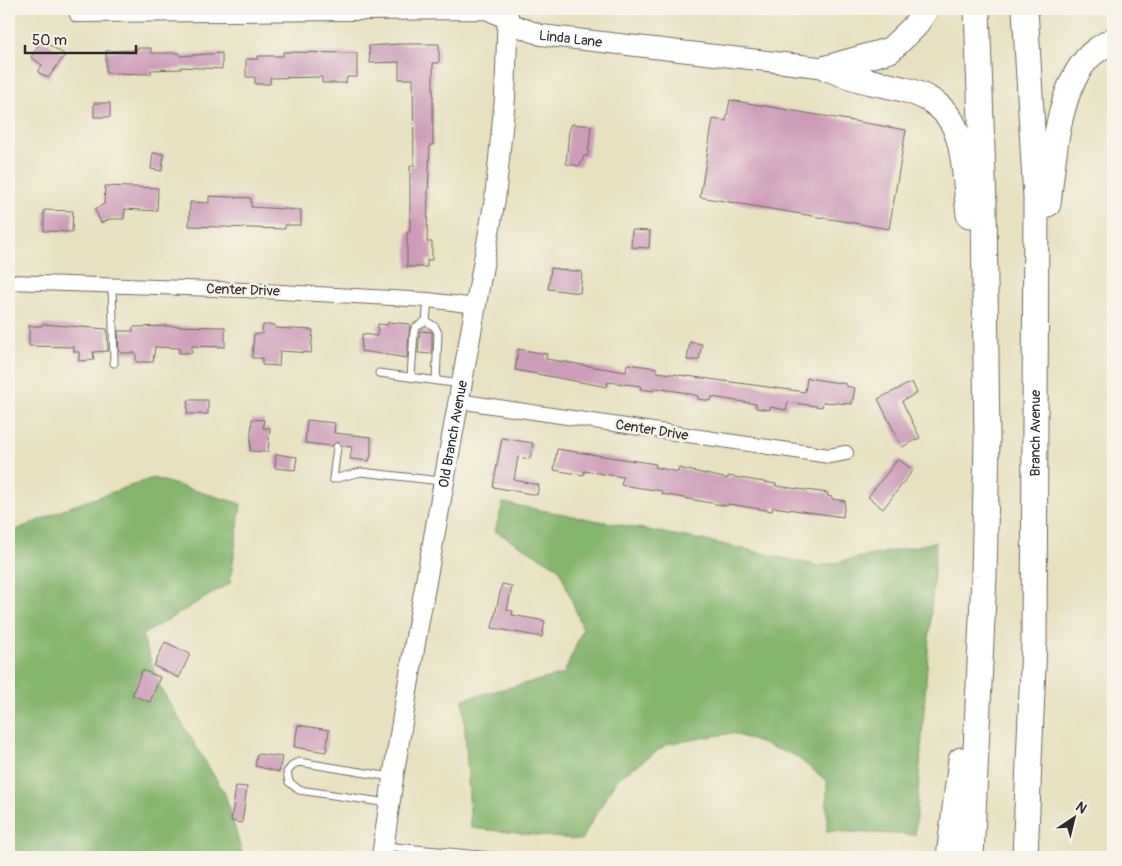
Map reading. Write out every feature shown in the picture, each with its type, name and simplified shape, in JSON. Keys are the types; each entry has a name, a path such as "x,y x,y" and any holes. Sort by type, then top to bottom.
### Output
{"highway":[{"path":"827,68 890,50 914,27 926,9"},
{"path":"971,857 984,576 987,440 977,9"},
{"name":"Branch Avenue","path":"1025,857 1034,643 1036,198 1026,9"},
{"path":"1034,326 1054,161 1064,107 1074,78 1085,61 1097,48 1113,40"},
{"path":"827,68 865,81 910,89 930,99 946,114 958,138 985,340"},
{"path":"949,857 984,576"}],"street":[{"name":"Linda Lane","path":"77,14 486,12 508,16 541,35 827,68"},
{"name":"Old Branch Avenue","path":"382,852 393,778 500,162 508,16"},
{"name":"Center Drive","path":"9,282 428,300 476,306"},
{"name":"Center Drive","path":"460,393 829,456 846,453"}],"lane":[{"path":"112,285 114,363"},
{"path":"426,321 428,300"},
{"path":"412,377 414,331 416,327 426,321"},
{"path":"426,321 435,327 438,333 436,380"},
{"path":"379,373 436,380 460,393"},
{"path":"337,447 334,479 361,472 400,474 444,482"},
{"path":"389,804 299,790 290,782 287,772 294,764 299,762 393,778"},
{"path":"382,852 501,857"}],"green space":[{"path":"153,478 241,504 230,583 142,635 160,687 225,794 242,853 254,857 9,857 9,533 70,507"},
{"path":"503,503 712,542 819,566 936,542 915,835 827,831 827,781 794,755 732,733 667,744 616,780 581,840 471,828 463,699 564,674 583,629 559,568 495,531"}],"building":[{"path":"42,40 65,55 48,78 38,72 42,65 31,57"},
{"path":"439,44 439,63 433,63 433,145 430,145 427,242 432,242 432,260 427,260 427,267 407,267 407,232 410,232 410,166 414,166 413,79 399,79 399,62 370,63 369,46"},
{"path":"137,48 151,48 151,53 180,53 180,56 222,53 222,69 181,67 181,69 151,70 151,74 106,73 106,51 137,50"},
{"path":"283,52 357,53 357,77 347,77 346,83 322,83 322,77 270,78 270,84 255,84 255,77 246,77 246,59 258,59 258,56 283,56"},
{"path":"730,100 906,130 889,229 700,197 713,119 726,121"},
{"path":"94,103 110,103 110,117 94,117"},
{"path":"572,124 591,126 588,156 584,156 580,166 566,164 569,131"},
{"path":"153,153 164,154 162,171 151,169"},
{"path":"105,186 158,188 157,211 125,209 124,219 110,219 101,223 95,209 104,204"},
{"path":"209,196 251,198 251,207 301,210 301,225 285,225 285,229 189,226 190,202 209,203"},
{"path":"44,210 73,211 72,232 44,231"},
{"path":"632,230 650,231 649,248 631,247"},
{"path":"551,268 582,272 580,293 548,289"},
{"path":"388,322 410,324 407,358 361,351 362,334 377,336 378,324 388,325"},
{"path":"42,324 107,329 108,351 93,352 94,360 79,361 79,352 74,352 74,347 29,346 29,326 42,326"},
{"path":"263,325 275,325 275,328 313,330 311,353 280,351 279,366 262,365 262,358 252,358 254,334 262,334"},
{"path":"133,327 225,327 225,347 192,346 192,353 179,353 179,348 155,347 153,362 136,362 136,353 121,353 119,351 118,331 133,331"},
{"path":"420,331 432,332 432,354 418,353"},
{"path":"690,342 702,344 699,360 687,360"},
{"path":"518,349 547,354 546,359 626,372 627,364 657,368 657,372 805,392 807,378 846,384 846,386 855,388 852,404 823,402 822,407 788,402 786,410 770,407 770,410 756,408 756,404 712,397 711,401 698,399 698,396 682,392 654,388 654,391 640,389 641,386 608,382 607,387 515,370"},
{"path":"912,382 917,393 902,401 920,438 902,447 878,399"},
{"path":"188,400 208,400 208,414 187,414"},
{"path":"252,419 264,420 263,428 270,428 268,452 250,451"},
{"path":"307,420 335,423 334,433 371,437 369,461 350,459 352,447 342,446 338,442 332,446 305,443"},
{"path":"502,438 533,443 530,459 518,457 514,480 539,485 537,495 493,487"},
{"path":"557,449 656,464 655,467 678,472 679,468 728,479 728,476 776,484 776,486 828,493 827,496 832,497 832,499 845,501 843,517 773,507 772,511 728,504 727,506 662,494 662,491 621,485 623,477 584,471 584,475 554,470"},
{"path":"276,454 297,457 295,470 275,468"},
{"path":"898,459 913,470 883,509 868,497"},
{"path":"502,584 512,586 507,610 513,611 512,615 545,621 542,637 492,628"},
{"path":"165,642 190,654 179,678 154,666"},
{"path":"142,670 160,677 150,702 132,695"},
{"path":"298,725 329,730 326,752 294,747"},
{"path":"257,754 282,757 279,772 255,766"},
{"path":"236,786 247,787 242,823 231,821"}]}
